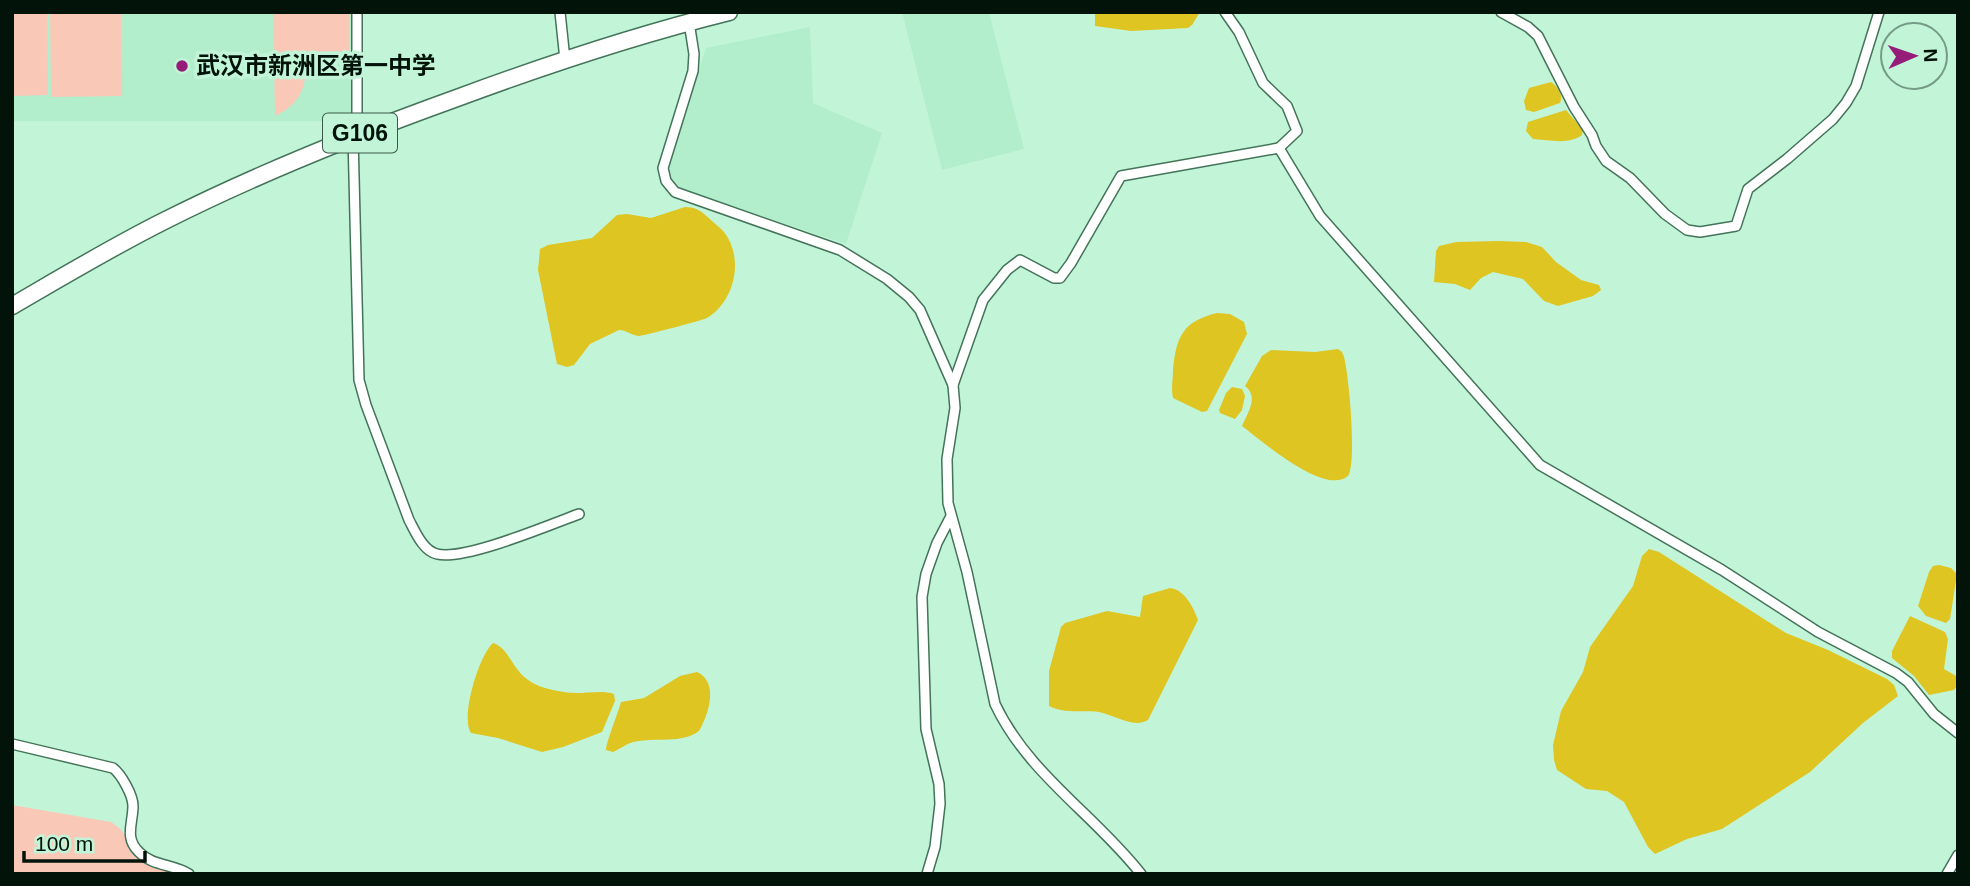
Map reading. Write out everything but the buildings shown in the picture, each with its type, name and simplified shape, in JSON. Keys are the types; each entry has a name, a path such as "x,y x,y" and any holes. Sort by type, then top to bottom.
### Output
{"highway":[{"name":"G106","path":"12,306 88,261 178,214 355,135 565,60 729,12"}],"street":[{"path":"357,12 355,135 359,380 410,520 426,547 437,554 465,553 579,514"},
{"path":"560,12 565,60"},
{"path":"953,385 978,311 988,293 1007,270 1020,260 1054,278 1060,278 1121,176 1279,148 1297,131 1287,106 1263,83 1239,32 1225,12"},
{"path":"1502,12 1538,36 1606,161 1630,178 1673,221 1695,232 1736,226 1748,188 1787,159 1840,111 1856,86 1879,12"},
{"path":"689,22 694,64 663,163 664,177 668,185 675,192 840,250 887,279 920,310 953,385 955,408 946,472 950,518 967,572 992,694 1000,714 1038,769 1116,845 1140,874"},
{"path":"1279,148 1320,216 1540,465 1722,570 1818,632 1896,673 1908,682 1934,714 1958,733"},
{"path":"927,874 935,847 940,804 939,784 926,729 922,597 930,564 950,518"},
{"path":"12,744 113,768 118,772 133,803 129,831 137,851 150,860 189,874"},
{"path":"1947,874 1958,855"}],"shaded area":[{"name":"武汉市新洲区第一中学","path":"12,12 352,12 351,121 12,121"},
{"path":"12,12 47,12 48,95 12,96"},
{"path":"50,12 121,12 122,96 51,97"},
{"path":"273,12 349,12 349,51 318,52 309,58 304,85 297,99 275,116"},
{"path":"902,12 989,12 1024,149 942,170"},
{"path":"1095,12 1200,12 1188,28 1131,31 1095,26"},
{"path":"810,27 813,103 882,133 846,244 673,187 666,172 706,48"},
{"path":"1551,82 1558,88 1560,103 1534,112 1526,110 1524,101 1529,88"},
{"path":"1566,110 1583,130 1582,135 1577,138 1559,141 1533,139 1526,131 1528,122"},
{"path":"685,207 703,213 723,231 730,243 734,255 734,279 724,302 707,318 685,325 639,336 619,330 590,344 574,365 567,367 557,364 538,270 540,249 548,245 592,238 617,215 651,218"},
{"path":"1456,242 1526,242 1542,247 1556,262 1581,280 1599,285 1601,290 1593,296 1558,306 1544,301 1523,279 1493,272 1481,278 1470,290 1455,284 1434,282 1436,251 1439,246"},
{"path":"1217,313 1230,314 1244,322 1247,334 1207,411 1202,412 1173,398 1174,358 1183,332 1196,321"},
{"path":"1338,349 1343,354 1346,367 1352,454 1348,476 1338,480 1325,479 1294,464 1242,426 1252,400 1245,386 1262,356 1271,350 1315,352"},
{"path":"1232,387 1242,389 1245,396 1242,410 1235,419 1220,413 1219,410 1226,393"},
{"path":"1649,549 1659,552 1786,633 1887,679 1894,685 1898,696 1863,723 1810,772 1722,829 1687,839 1655,854 1648,847 1624,802 1607,791 1586,789 1557,770 1553,745 1561,711 1583,672 1590,647 1633,586 1642,556"},
{"path":"1933,566 1951,568 1957,574 1950,619 1946,623 1926,616 1918,606 1929,572"},
{"path":"1170,588 1184,595 1198,620 1148,720 1136,723 1099,712 1067,711 1049,706 1049,671 1061,627 1065,623 1107,611 1140,617 1143,596"},
{"path":"1910,616 1945,632 1948,639 1944,669 1958,677 1954,690 1929,695 1914,676 1892,658 1892,651"},
{"path":"493,643 504,651 523,675 539,686 576,693 614,694 615,701 602,732 542,752 498,738 471,733 468,725 469,701 482,660"},
{"path":"697,672 704,677 710,691 709,707 699,731 668,740 630,743 613,752 606,750 621,702 644,698 680,676"},
{"path":"12,805 111,822 122,831 129,849 137,858 152,867 175,874 12,874"}],"place":[{"name":"武汉市新洲区第一中学","path":"182,66"}]}
